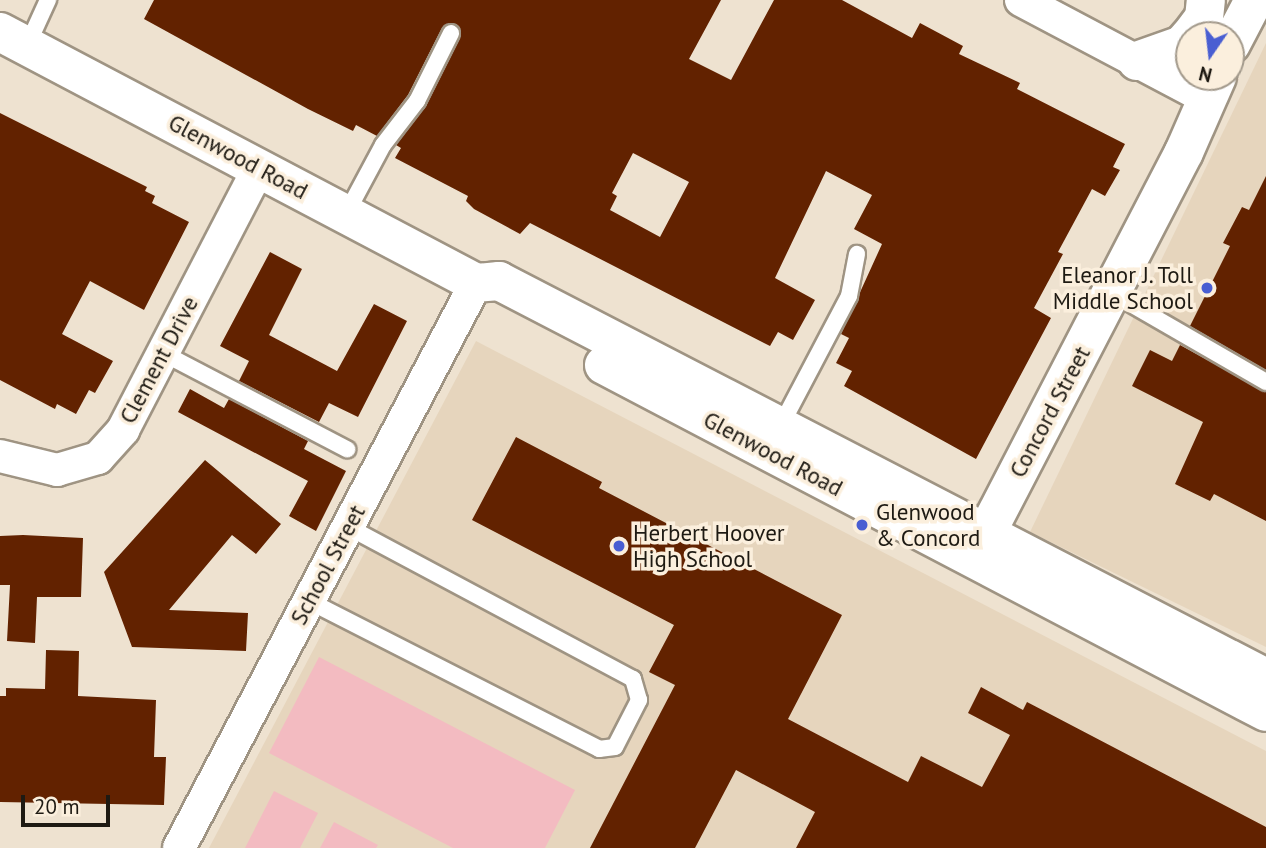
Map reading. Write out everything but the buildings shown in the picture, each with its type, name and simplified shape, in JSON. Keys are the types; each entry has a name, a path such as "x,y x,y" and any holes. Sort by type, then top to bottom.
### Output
{"street":[{"path":"1021,0 1137,61 1175,74"},
{"path":"1202,21 1206,0"},
{"name":"Glenwood Road","path":"13,39 476,283 499,281 780,427 1266,712"},
{"path":"1137,61 1175,47"},
{"name":"Concord Street","path":"980,546 1112,293 1212,91"},
{"name":"Clement Drive","path":"0,456 57,470 98,458 123,430 259,168"},
{"name":"Glenwood Road","path":"476,283 488,305 980,546 1266,678"},
{"name":"School Street","path":"179,848 476,283"}],"lane":[{"path":"13,39 48,0"},
{"path":"346,214 383,145 417,101 451,33"},
{"path":"780,427 849,296 858,254"},
{"path":"1112,293 1266,383"},
{"path":"163,354 347,449"},
{"path":"309,601 599,749 615,747 639,700 633,679 348,527"}],"shaded area":[{"name":"Eleanor J. Toll Middle School","path":"1266,43 1266,647 1030,532"},
{"name":"Herbert Hoover High School","path":"476,341 1266,751 1266,848 209,848"},
{"path":"319,657 575,790 545,848 453,848 269,753"},
{"path":"274,791 318,813 300,848 245,848"},
{"path":"334,822 378,845 376,848 320,848"}],"place":[{"name":"Eleanor J. Toll Middle School","path":"1207,288"},
{"name":"Glenwood & Concord","path":"862,525"},
{"name":"Herbert Hoover High School","path":"619,546"}]}
